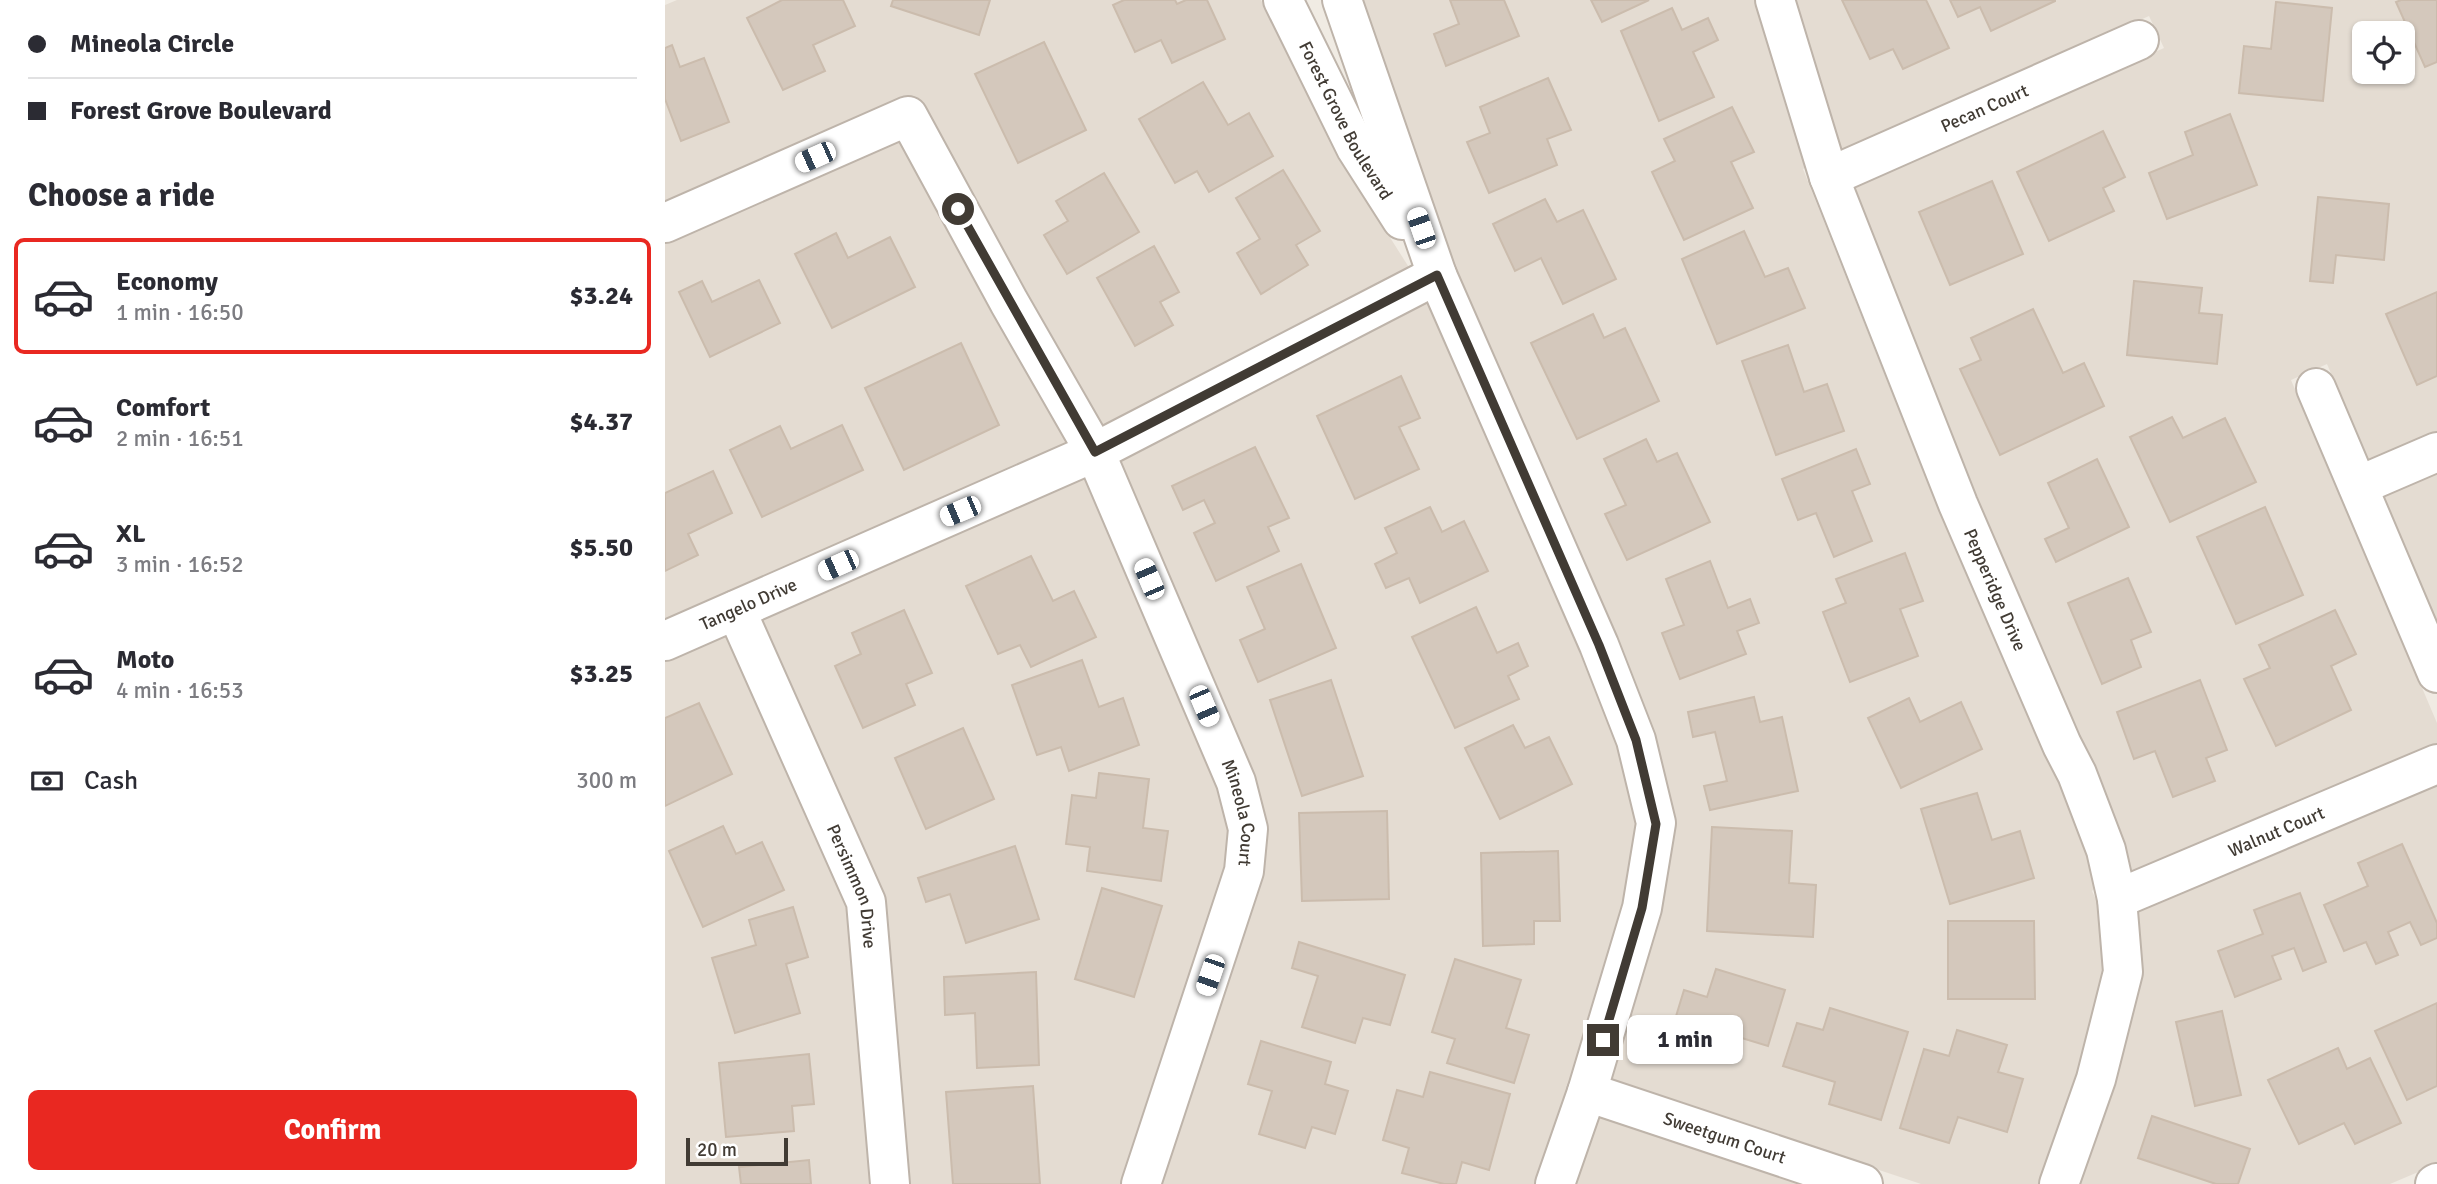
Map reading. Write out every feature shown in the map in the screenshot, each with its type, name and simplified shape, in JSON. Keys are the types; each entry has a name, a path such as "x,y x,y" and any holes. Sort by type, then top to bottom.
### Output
{"street":[{"name":"Forest Grove Boulevard","path":"1283,0 1356,148 1437,275"},
{"name":"Forest Grove Boulevard","path":"1342,0 1437,275 1599,645 1636,740 1656,824 1642,908 1587,1092 1555,1184"},
{"name":"Pepperidge Drive","path":"1775,0 1829,177 1958,504 2077,774 2106,850 2117,899 2123,972 2096,1079 2059,1184"},
{"name":"Pecan Court","path":"1829,177 2139,40"},
{"name":"Mineola Court","path":"665,223 908,116 1009,302 1095,452 1236,782 1248,829 1244,871 1141,1184"},
{"name":"Tangelo Drive","path":"665,641 1095,452 1437,275"},
{"path":"2316,388 2437,673"},
{"path":"2358,486 2437,452"},
{"name":"Persimmon Drive","path":"736,610 866,902 890,1184"},
{"name":"Walnut Court","path":"2117,899 2437,764"},
{"name":"Sweetgum Court","path":"1587,1092 1863,1184"}],"shaded area":[{"path":"677,0 1261,0 1339,157 1410,269 1104,428 1026,293 925,107 901,100 665,205 665,5"},
{"path":"1363,0 1754,0 1805,168 1803,169 1939,511 2059,783 2088,856 2094,889 2092,891 2098,904 2103,972 2078,1076 2039,1184 1921,1184 1610,1080 1660,912 1675,818 1654,733 1617,637 1455,268"},
{"path":"1796,0 2437,0 2437,433 2369,462 2327,364 2291,380 2437,723 2437,745 2132,874 2125,842 2095,767 1976,496 1853,185 2164,48 2149,16 1842,152"},
{"path":"898,139 991,311 1068,445 665,621 665,242"},
{"path":"1427,300 1580,653 1617,747 1636,825 1623,906 1569,1088 1535,1184 1161,1184 1263,875 1267,829 1254,774 1120,459"},
{"path":"2437,471 2437,623 2383,494"},
{"path":"1084,476 1218,788 1229,832 1225,869 1121,1184 909,1184 886,899 761,618"},
{"path":"725,634 847,908 870,1184 665,1184 665,660"},
{"path":"2437,783 2437,1164 2390,1184 2078,1184 2137,909"},
{"path":"1599,1115 1805,1184 1575,1184"}],"building":[{"path":"782,0 843,0 855,26 813,45 825,71 783,90 747,18"},
{"path":"893,0 990,0 979,35 891,6"},
{"path":"1124,0 1175,0 1177,4 1186,0 1207,0 1225,39 1172,63 1161,40 1135,52 1113,5"},
{"path":"1450,0 1504,0 1519,36 1446,66 1434,34 1459,24"},
{"path":"1591,0 1649,0 1602,22"},
{"path":"1842,0 1926,0 1949,48 1903,69 1893,49 1870,59"},
{"path":"1950,0 2055,1 1991,31 1980,7 1958,17"},
{"path":"2437,0 2437,62 2425,67 2415,45 2415,21 2404,21 2396,2"},
{"path":"2276,2 2332,8 2323,101 2239,93 2244,46 2271,49"},
{"path":"1672,8 1682,30 1708,18 1718,40 1693,52 1714,97 1659,121 1621,31"},
{"path":"1044,42 1086,130 1018,163 975,74"},
{"path":"672,45 680,67 704,58 729,122 681,141 665,99 665,48"},
{"path":"1548,78 1571,130 1547,139 1557,165 1489,193 1467,142 1490,133 1480,107"},
{"path":"1203,82 1228,125 1249,113 1273,156 1209,192 1197,171 1175,183 1139,119"},
{"path":"1732,107 1754,152 1731,162 1753,208 1684,240 1652,172 1675,161 1664,139"},
{"path":"2230,114 2257,185 2167,219 2149,173 2193,155 2185,132"},
{"path":"2103,131 2125,177 2103,188 2114,211 2049,241 2017,172"},
{"path":"1283,170 1320,231 1296,245 1308,265 1261,294 1237,253 1260,239 1236,198"},
{"path":"1104,173 1139,232 1067,274 1044,235 1068,221 1056,201"},
{"path":"1992,181 2023,254 1950,285 1919,212"},
{"path":"2318,197 2389,204 2384,260 2336,255 2333,283 2310,281"},
{"path":"1545,199 1557,222 1583,210 1616,279 1563,304 1541,258 1515,271 1493,224"},
{"path":"1744,231 1765,277 1788,268 1805,308 1717,344 1682,259"},
{"path":"836,233 848,258 890,237 915,287 832,328 795,254"},
{"path":"1154,246 1179,292 1160,302 1173,325 1135,346 1097,278"},
{"path":"759,280 780,323 710,357 679,292 702,281 712,302"},
{"path":"2134,281 2202,288 2199,313 2222,315 2217,364 2127,355"},
{"path":"2437,292 2437,376 2417,385 2386,314"},
{"path":"2033,309 2063,373 2084,363 2104,406 2000,455 1960,369 1981,360 1971,338"},
{"path":"1593,314 1604,338 1625,328 1659,401 1577,439 1531,343"},
{"path":"961,343 999,425 904,470 865,388"},
{"path":"1788,345 1804,392 1827,384 1844,431 1776,455 1742,361"},
{"path":"1401,376 1420,418 1399,427 1419,469 1355,499 1317,416"},
{"path":"2172,417 2183,438 2225,418 2256,482 2170,522 2130,437"},
{"path":"842,425 863,470 762,517 730,450 780,426 791,449"},
{"path":"1646,439 1657,462 1677,453 1710,522 1627,560 1605,514 1626,505 1604,459"},
{"path":"1255,447 1289,518 1268,527 1279,551 1216,581 1194,533 1215,523 1204,500 1183,510 1172,486"},
{"path":"1856,449 1870,484 1852,491 1872,541 1834,557 1816,513 1798,520 1782,479"},
{"path":"2097,459 2129,527 2056,562 2045,539 2069,528 2048,483"},
{"path":"713,471 732,513 688,534 698,555 665,571 665,493"},
{"path":"1430,507 1442,532 1464,521 1488,571 1420,603 1409,578 1386,588 1375,564 1397,553 1385,528"},
{"path":"2265,507 2303,595 2236,624 2197,537"},
{"path":"1905,553 1923,601 1900,609 1918,656 1850,682 1823,612 1846,603 1836,579"},
{"path":"1031,556 1053,601 1074,591 1096,637 1031,667 1020,645 998,654 966,586"},
{"path":"1710,561 1728,608 1750,599 1759,623 1737,631 1746,654 1680,679 1662,633 1684,625 1666,579"},
{"path":"1301,564 1336,648 1258,682 1240,640 1265,629 1247,587"},
{"path":"2128,578 2151,632 2131,640 2141,667 2102,684 2068,603"},
{"path":"1476,607 1497,653 1518,643 1528,666 1508,676 1519,699 1455,728 1412,637"},
{"path":"904,610 932,673 906,684 915,705 863,728 835,666 861,654 852,633"},
{"path":"2335,610 2356,654 2331,666 2351,710 2276,746 2244,679 2270,668 2259,645"},
{"path":"1082,660 1099,707 1123,698 1139,745 1069,771 1061,747 1037,755 1012,685"},
{"path":"1331,680 1363,776 1302,796 1270,700"},
{"path":"2200,680 2227,750 2206,758 2215,781 2173,797 2155,751 2134,759 2117,712"},
{"path":"1754,697 1760,722 1782,717 1798,791 1710,810 1704,786 1727,781 1715,732 1693,737 1688,712"},
{"path":"1909,698 1920,722 1961,702 1982,749 1901,788 1868,718"},
{"path":"699,703 732,774 665,806 665,718"},
{"path":"1513,725 1525,748 1549,737 1572,784 1500,819 1465,748"},
{"path":"963,728 994,799 926,829 895,758"},
{"path":"1099,773 1149,779 1143,828 1168,831 1161,881 1087,871 1090,847 1066,844 1072,795 1096,798"},
{"path":"1977,793 1992,840 2020,831 2034,878 1950,904 1921,809"},
{"path":"1387,811 1389,899 1302,901 1299,813"},
{"path":"723,826 736,854 762,842 784,890 703,927 669,851"},
{"path":"1712,827 1792,831 1789,883 1816,885 1813,937 1707,931"},
{"path":"2402,844 2437,923 2437,938 2421,945 2410,922 2388,932 2398,955 2376,964 2366,942 2344,951 2324,905 2368,886 2358,863"},
{"path":"1015,846 1039,919 966,943 950,894 926,902 918,878"},
{"path":"1558,851 1560,921 1534,921 1534,944 1483,946 1481,853"},
{"path":"1102,888 1162,906 1134,997 1075,979"},
{"path":"2300,893 2326,962 2303,971 2294,948 2272,956 2281,979 2235,997 2218,951 2263,934 2254,910"},
{"path":"793,907 808,957 786,964 800,1013 735,1033 712,958 756,945 749,920"},
{"path":"1948,921 2034,921 2035,999 1948,999"},
{"path":"1299,942 1405,975 1390,1025 1363,1018 1355,1043 1302,1027 1318,976 1292,968"},
{"path":"1455,959 1521,980 1506,1028 1529,1035 1514,1083 1447,1063 1455,1039 1432,1032"},
{"path":"1716,969 1785,990 1768,1046 1722,1032 1713,1060 1667,1046 1684,990 1707,997"},
{"path":"1036,972 1039,1065 977,1068 975,1013 945,1015 944,977"},
{"path":"2437,1003 2437,1086 2407,1100 2375,1031"},
{"path":"1830,1008 1908,1032 1881,1120 1829,1104 1835,1082 1783,1066 1797,1023 1823,1030"},
{"path":"2222,1011 2241,1095 2195,1106 2176,1022"},
{"path":"1957,1030 2007,1045 1998,1072 2023,1079 2007,1132 1958,1117 1949,1143 1900,1128 1924,1049 1949,1056"},
{"path":"1261,1041 1331,1062 1325,1084 1348,1091 1335,1134 1312,1127 1305,1148 1259,1134 1272,1091 1248,1084"},
{"path":"2338,1048 2347,1069 2370,1058 2401,1123 2355,1144 2344,1123 2299,1144 2268,1080"},
{"path":"809,1054 814,1104 792,1106 794,1131 726,1137 719,1063"},
{"path":"1430,1072 1510,1094 1489,1170 1462,1162 1456,1184 1444,1184 1402,1173 1409,1148 1383,1140 1397,1090 1423,1097"},
{"path":"1033,1086 1040,1184 953,1184 946,1092"},
{"path":"2152,1116 2250,1149 2238,1184 2216,1184 2138,1158"},
{"path":"809,1160 811,1184 741,1184 739,1167"}],"route":[{"path":"958,209 1095,452 1437,275 1599,645 1636,740 1656,824 1642,908 1603,1040"}]}
